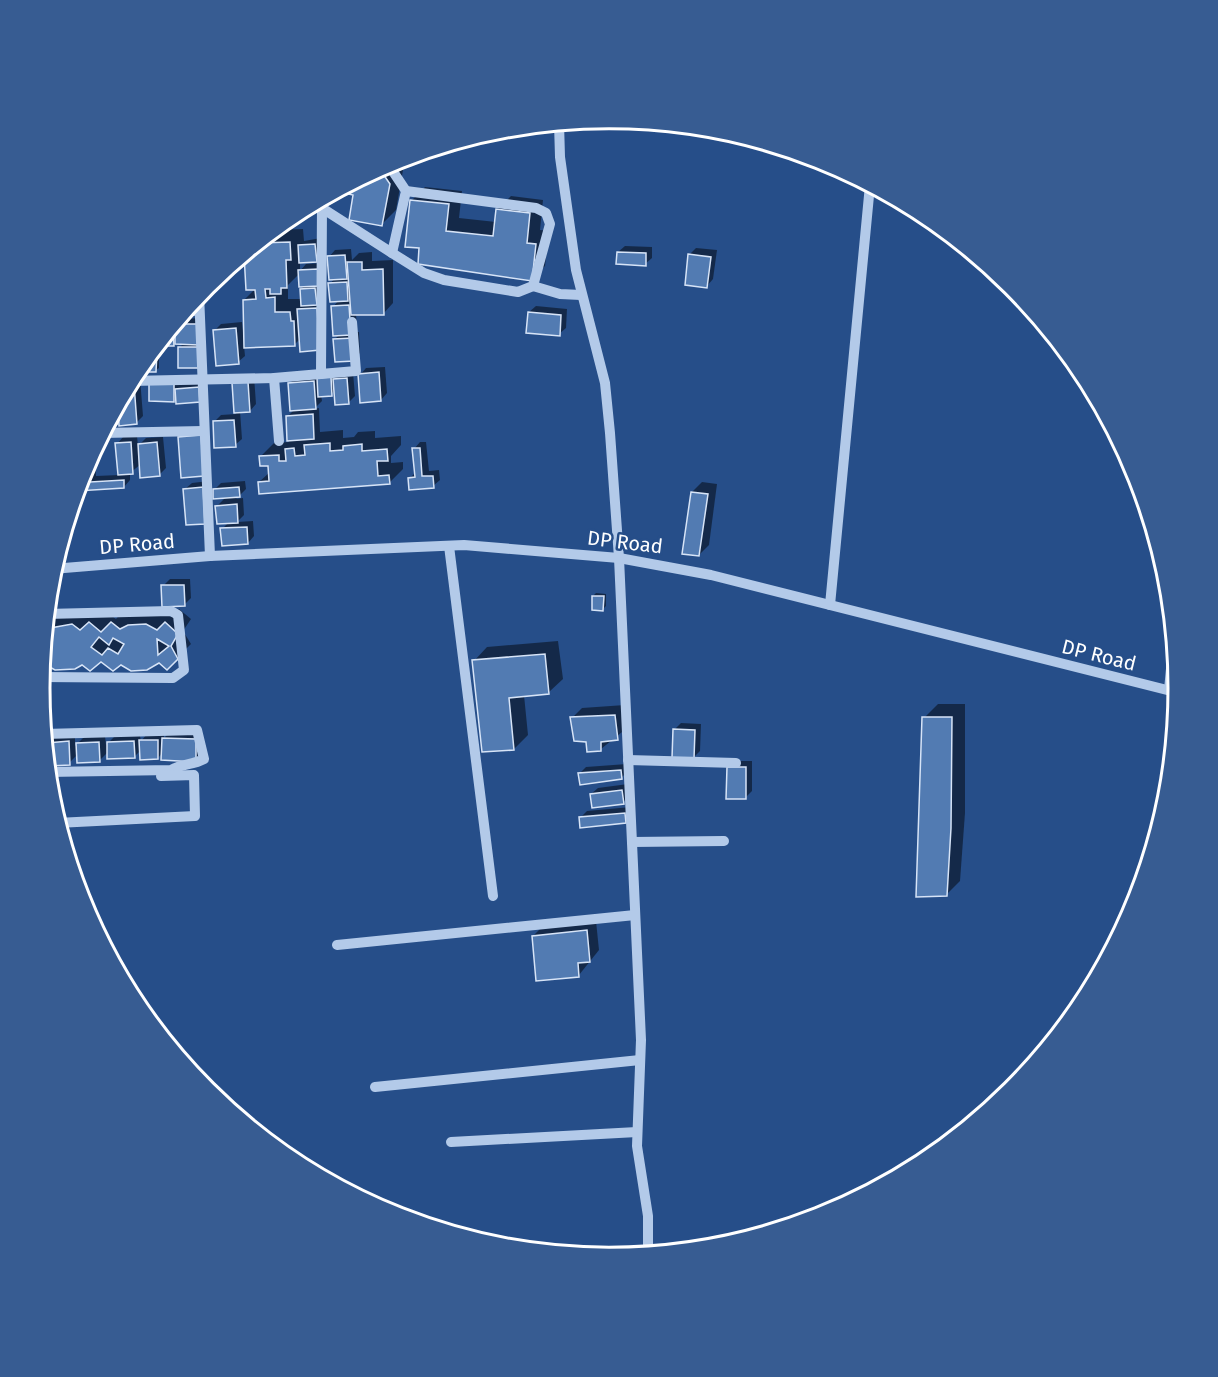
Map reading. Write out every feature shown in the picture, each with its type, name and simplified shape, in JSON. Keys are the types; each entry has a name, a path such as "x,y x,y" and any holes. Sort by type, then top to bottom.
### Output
{"street":[{"path":"559,131 560,157 580,295 605,383 619,558 640,1060 637,1146 648,1216 648,1247"},
{"path":"392,253 406,191 394,173"},
{"path":"406,191 536,208 546,213 550,224 533,286"},
{"path":"830,605 869,194"},
{"path":"323,208 361,235 424,273 444,280 519,292 533,286 560,294 580,295"},
{"path":"318,211 321,374"},
{"path":"199,308 200,380 210,556"},
{"path":"142,381 274,378 356,371 352,322"},
{"path":"274,378 279,441"},
{"path":"111,433 203,431"},
{"name":"DP Road","path":"63,568 210,556 465,545 619,558 711,575 1168,689"},
{"path":"449,546 493,896"},
{"path":"50,677 173,678 184,670 178,615 171,611 54,614"},
{"path":"52,734 198,730 204,759 191,766 178,766 171,770 56,772"},
{"path":"628,760 736,763"},
{"path":"57,779 194,775 195,816 190,818 66,823"},
{"path":"632,842 724,841"},
{"path":"337,945 635,915"},
{"path":"375,1087 640,1060"},
{"path":"451,1143 637,1132"}],"building":[{"path":"385,177 390,184 382,226 349,220 353,195 349,194"},
{"path":"410,200 449,204 446,231 493,236 496,209 530,213 527,243 536,244 532,281 418,264 419,248 405,247"},
{"path":"290,242 291,260 286,260 287,288 281,288 281,294 270,294 270,289 265,289 266,298 275,297 275,312 290,312 291,321 294,321 295,346 244,348 243,300 256,299 255,290 246,290 245,264 271,243"},
{"path":"315,244 317,262 299,263 298,245"},
{"path":"617,252 646,253 646,266 616,264"},
{"path":"688,254 711,257 707,288 685,285"},
{"path":"345,255 347,279 329,280 327,256"},
{"path":"347,262 362,262 362,270 383,269 384,315 351,315"},
{"path":"318,269 319,286 299,287 298,270"},
{"path":"347,282 348,301 330,302 328,283"},
{"path":"315,288 317,305 301,306 300,289"},
{"path":"349,305 351,335 333,336 331,306"},
{"path":"317,308 320,350 300,352 297,309"},
{"path":"528,312 561,315 560,336 526,333"},
{"path":"185,324 198,324 198,345 175,344 175,336"},
{"path":"236,328 239,364 216,366 213,330"},
{"path":"174,338 174,346 167,346"},
{"path":"353,338 354,361 335,362 333,339"},
{"path":"178,347 198,347 198,368 178,368"},
{"path":"157,360 156,372 148,372"},
{"path":"379,372 381,401 360,403 358,374"},
{"path":"331,377 332,396 318,397 317,378"},
{"path":"347,378 349,404 335,405 333,379"},
{"path":"314,381 316,409 290,411 288,383"},
{"path":"248,382 250,412 234,413 232,383"},
{"path":"149,383 174,383 174,402 149,401"},
{"path":"199,387 200,402 176,404 175,389"},
{"path":"135,393 137,424 119,426 119,419"},
{"path":"313,414 314,439 287,441 286,416"},
{"path":"234,420 236,447 214,448 213,421"},
{"path":"201,435 204,476 181,478 178,437"},
{"path":"131,442 133,474 118,475 115,443"},
{"path":"157,442 160,476 140,478 138,444"},
{"path":"330,443 330,451 343,450 343,446 362,444 362,451 387,449 388,461 377,461 378,476 389,475 390,484 259,494 258,482 269,481 268,466 260,466 259,456 279,455 279,461 286,461 285,449 294,448 295,456 305,455 304,445"},
{"path":"412,448 420,448 422,476 433,476 434,488 409,490 408,478 415,477"},
{"path":"90,480 90,482 124,480 124,488 86,490"},
{"path":"203,487 205,524 186,525 183,489"},
{"path":"239,487 240,497 213,499 213,489"},
{"path":"691,492 708,494 699,556 682,554"},
{"path":"237,504 238,523 217,524 215,506"},
{"path":"247,527 248,544 222,546 220,528"},
{"path":"161,585 184,585 185,606 162,607"},
{"path":"592,596 604,596 603,611 592,610"},
{"path":"89,622 101,632 111,622 120,629 128,625 146,624 157,630 165,622 178,634 171,646 178,659 167,670 159,663 147,670 131,671 121,665 113,671 101,662 90,671 82,665 75,669 55,670 51,668 53,628 72,624 80,630","holes":["99,637 109,645 113,638 124,644 118,654 108,648 102,655 91,647","157,639 169,646 158,655"]},
{"path":"545,654 549,694 509,698 514,750 482,752 472,660"},
{"path":"615,715 618,740 601,742 601,751 587,752 586,742 574,741 570,717"},
{"path":"922,717 952,717 951,828 947,896 916,897"},
{"path":"673,729 695,730 694,759 672,758"},
{"path":"162,738 196,739 196,762 161,760"},
{"path":"139,740 158,740 158,759 140,760"},
{"path":"69,741 70,765 55,766 52,743"},
{"path":"134,741 135,758 107,759 107,742"},
{"path":"99,742 100,762 77,763 76,743"},
{"path":"727,767 746,767 746,799 726,799"},
{"path":"621,770 622,779 580,785 578,773"},
{"path":"622,790 624,804 592,808 590,794"},
{"path":"625,813 626,823 580,828 579,817"},
{"path":"587,930 590,962 578,963 579,977 536,981 532,936"}]}
